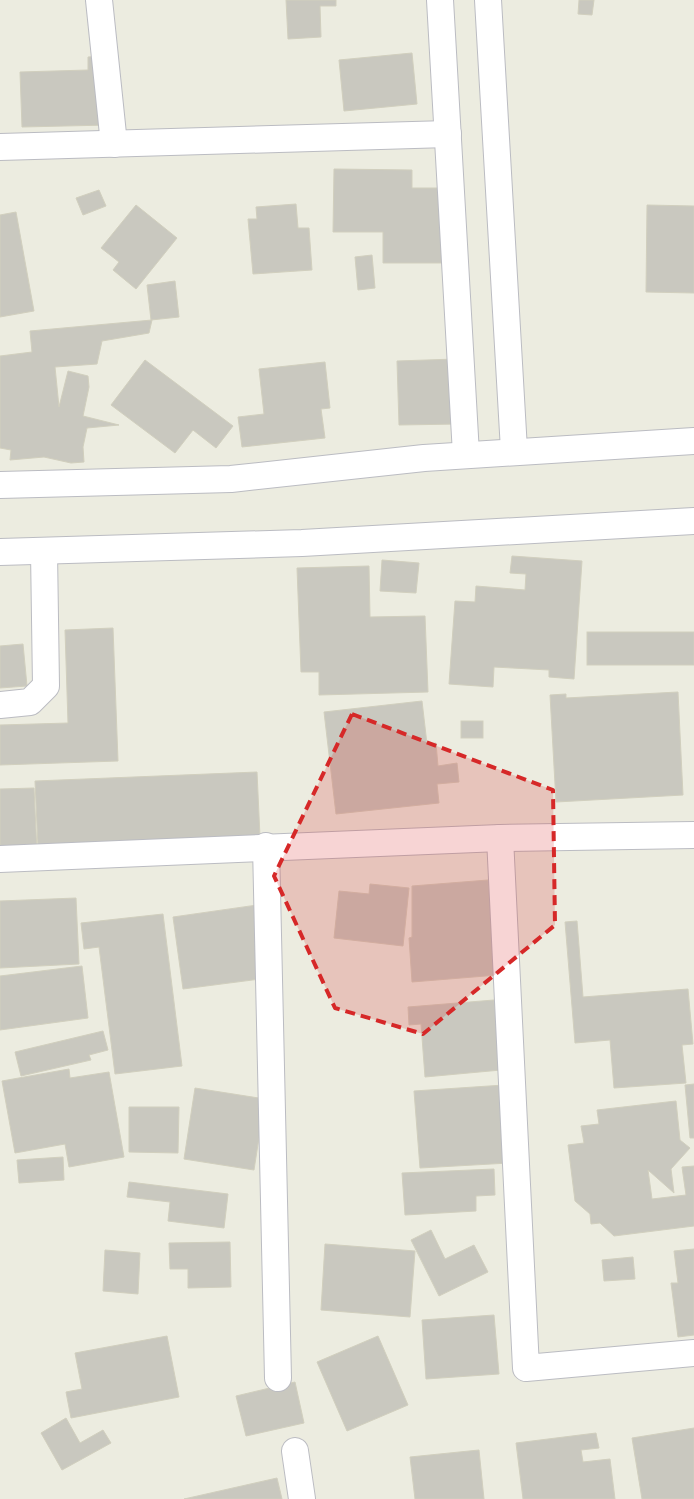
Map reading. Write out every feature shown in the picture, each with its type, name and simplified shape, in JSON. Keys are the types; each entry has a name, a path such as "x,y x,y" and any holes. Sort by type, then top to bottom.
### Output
{"street":[{"path":"99,0 114,144"},
{"path":"440,0 466,454"},
{"path":"488,0 514,450"},
{"path":"0,147 448,134"},
{"path":"0,485 231,479 514,450 694,441"},
{"path":"0,552 302,543 694,521"},
{"path":"0,705 30,702 46,686 44,551"},
{"path":"0,859 266,846 500,838 694,836"},
{"path":"500,838 526,1368 694,1353"},
{"path":"266,846 278,1378"},
{"path":"295,1450 302,1499"}],"highlighted area":[{"path":"352,714 553,790 555,925 423,1034 335,1008 274,876"}],"building":[{"path":"286,0 336,0 336,6 320,6 321,37 288,39"},
{"path":"579,0 594,0 592,15 578,14"},
{"path":"412,53 417,104 344,111 339,60"},
{"path":"106,56 108,125 22,127 20,72 88,70 88,57"},
{"path":"334,169 412,170 412,188 444,188 444,263 383,263 383,232 333,232"},
{"path":"99,190 106,206 83,215 76,198"},
{"path":"296,204 298,228 309,228 312,270 253,274 248,219 257,219 256,207"},
{"path":"136,205 177,238 136,289 113,270 119,262 101,248"},
{"path":"647,205 694,206 694,293 646,292"},
{"path":"16,212 34,311 0,317 0,215"},
{"path":"372,255 375,288 358,290 355,257"},
{"path":"175,281 179,317 151,320 147,285"},
{"path":"152,320 149,333 102,341 97,364 55,367 59,407 68,371 88,376 89,387 83,416 119,425 87,428 83,447 84,462 71,463 44,457 10,460 11,450 0,448 0,356 32,352 30,331"},
{"path":"456,359 458,424 399,425 397,361"},
{"path":"145,360 233,426 216,448 193,430 175,453 111,405"},
{"path":"325,362 330,408 321,409 325,438 242,447 238,417 264,414 259,369"},
{"path":"512,556 582,561 574,679 549,677 549,670 494,667 493,687 449,684 455,601 475,602 476,586 525,590 526,574 510,573"},
{"path":"382,560 419,563 416,593 380,591"},
{"path":"369,566 370,617 425,616 428,692 319,695 319,672 301,672 297,568"},
{"path":"113,628 118,761 0,765 0,725 68,723 65,630"},
{"path":"587,632 694,632 694,665 587,665"},
{"path":"23,644 27,686 0,688 0,646"},
{"path":"678,692 683,795 556,802 550,695 566,694 566,698"},
{"path":"422,701 427,744 436,743 438,766 457,763 459,782 437,784 439,803 336,814 324,712"},
{"path":"461,721 483,721 483,738 461,738"},
{"path":"257,772 260,837 38,847 35,781"},
{"path":"34,788 37,852 0,853 0,789"},
{"path":"488,880 498,975 412,982 409,938 412,937 412,886"},
{"path":"370,884 409,888 403,946 334,938 339,891 369,894"},
{"path":"76,898 79,964 0,968 0,901"},
{"path":"257,905 268,978 183,989 173,917"},
{"path":"163,914 182,1066 115,1074 99,947 84,949 81,923"},
{"path":"577,921 583,997 688,989 693,1044 682,1045 686,1083 614,1088 610,1040 575,1043 565,922"},
{"path":"82,966 88,1018 0,1030 0,976"},
{"path":"494,1000 501,1070 425,1077 421,1024 409,1025 408,1007"},
{"path":"103,1031 108,1050 89,1055 91,1060 21,1076 15,1052"},
{"path":"69,1069 70,1078 109,1072 124,1157 69,1167 65,1144 15,1153 2,1081"},
{"path":"694,1084 694,1138 690,1138 685,1085"},
{"path":"504,1085 509,1163 420,1168 414,1091"},
{"path":"195,1088 265,1099 254,1170 184,1159"},
{"path":"676,1101 680,1140 690,1148 671,1169 674,1193 648,1170 652,1199 686,1195 682,1167 694,1166 694,1226 614,1236 600,1223 591,1224 590,1214 575,1201 568,1145 584,1143 581,1126 599,1124 597,1110"},
{"path":"129,1107 179,1107 178,1153 129,1152"},
{"path":"63,1157 64,1180 19,1183 17,1160"},
{"path":"494,1169 495,1195 476,1196 476,1211 405,1215 402,1173"},
{"path":"129,1182 228,1194 224,1228 168,1221 170,1202 127,1197"},
{"path":"431,1230 445,1259 474,1245 488,1272 439,1296 411,1240"},
{"path":"230,1242 231,1287 188,1288 188,1269 170,1269 169,1243"},
{"path":"325,1244 415,1251 410,1317 321,1310"},
{"path":"694,1249 694,1335 678,1337 671,1283 678,1283 674,1251"},
{"path":"105,1250 140,1253 138,1294 103,1291"},
{"path":"633,1257 635,1279 604,1281 602,1260"},
{"path":"494,1315 499,1374 426,1379 422,1320"},
{"path":"167,1336 179,1397 71,1418 66,1392 82,1389 75,1353"},
{"path":"378,1336 408,1405 347,1431 317,1362"},
{"path":"295,1382 304,1423 246,1436 236,1396"},
{"path":"66,1418 80,1443 103,1430 111,1443 62,1470 41,1433"},
{"path":"694,1428 694,1499 642,1499 632,1438"},
{"path":"596,1433 599,1448 581,1450 583,1462 610,1459 615,1499 523,1499 516,1443"},
{"path":"479,1450 484,1499 415,1499 410,1457"},
{"path":"277,1478 282,1499 184,1499"}]}
